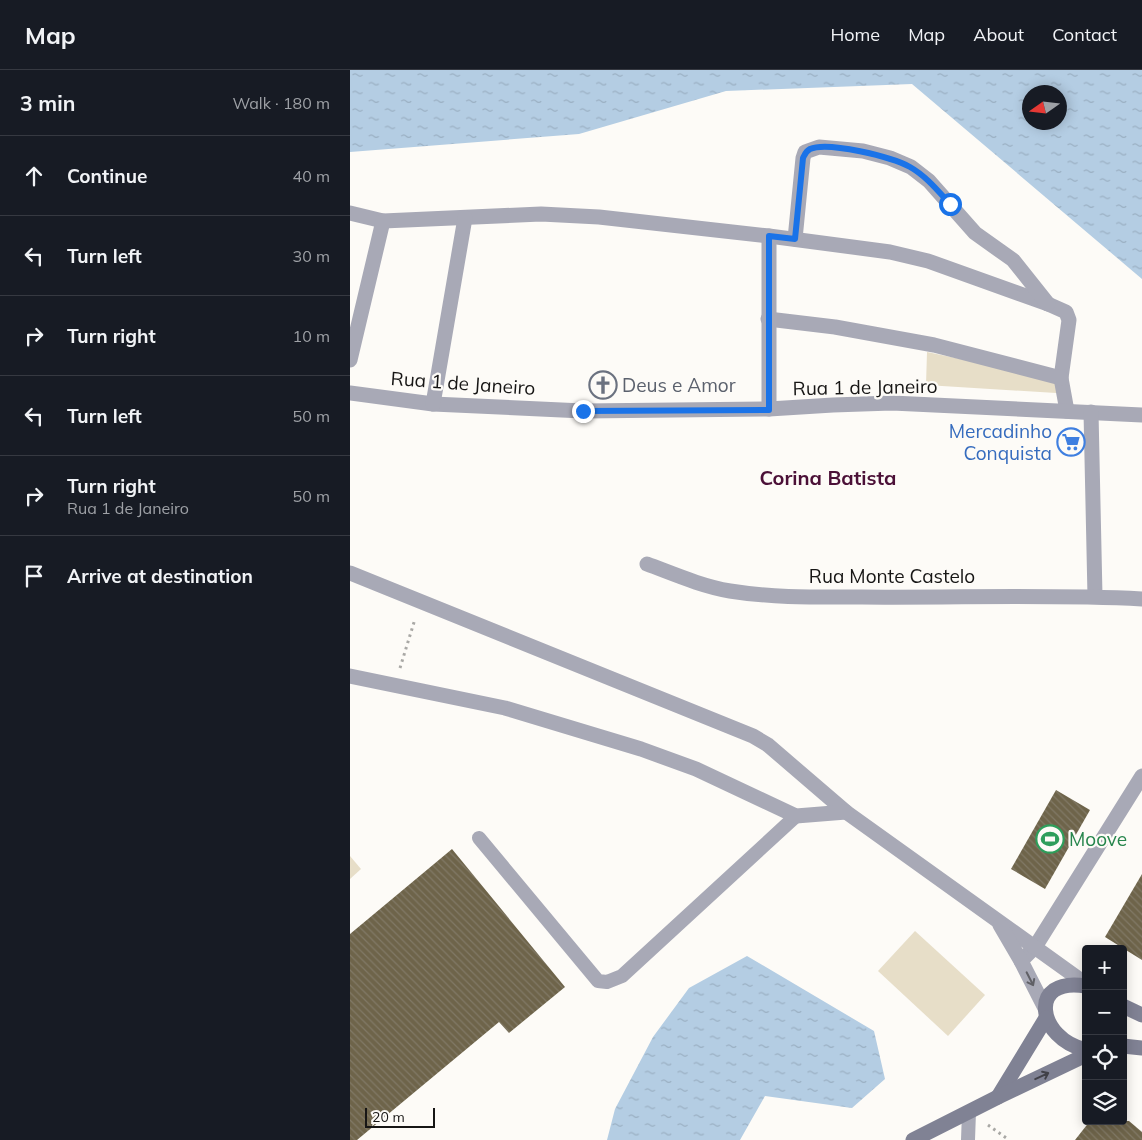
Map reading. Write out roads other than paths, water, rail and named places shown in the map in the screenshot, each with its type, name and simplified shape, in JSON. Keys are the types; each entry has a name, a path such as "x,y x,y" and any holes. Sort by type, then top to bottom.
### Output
{"main road":[{"path":"998,1096 1046,1013 1051,993 1066,985 1082,985"},
{"path":"1127,1008 1142,1015"},
{"path":"1046,1013 1048,1024 1060,1037 1082,1049"},
{"path":"1127,1046 1142,1048"},
{"path":"913,1140 998,1096 1082,1057"}],"street":[{"path":"795,239 805,152 819,146 863,151 890,158 911,167 929,181 975,232 1013,260 1048,304"},
{"path":"350,213 383,221 541,214 599,217 795,239 890,252 928,261 1062,309 1068,316 1062,378 1067,411"},
{"path":"433,404 465,218"},
{"path":"350,360 383,221"},
{"path":"769,236 769,410"},
{"path":"768,319 835,327 934,345 1062,378"},
{"name":"Rua 1 de Janeiro","path":"350,393 433,404 583,411 769,410 892,403 1142,415"},
{"path":"1091,412 1095,596"},
{"name":"Rua Monte Castelo","path":"647,564 691,581 729,591 768,594 896,597 1095,596 1142,599"},
{"path":"350,573 753,736 768,744 846,812 1082,982"},
{"path":"350,676 505,708 641,749 696,769 796,816 846,812"},
{"path":"1021,962 1035,947 1142,776"},
{"path":"998,922 1021,962 1046,1013"}],"lane":[{"path":"479,838 598,981 606,982 622,976 796,816"},
{"path":"968,1140 969,1112"}],"water":[{"path":"350,70 1142,70 1142,279 912,84 726,91 579,134 350,152"},
{"path":"747,956 874,1031 885,1079 852,1108 765,1096 740,1140 607,1140 615,1109 653,1037 689,988"}],"place":[{"name":"Deus e Amor","path":"603,385"},
{"name":"Mercadinho Conquista","path":"1071,442"},
{"name":"Moove","path":"1050,839"}],"district":[{"name":"Corina Batista","path":"828,478"}]}
